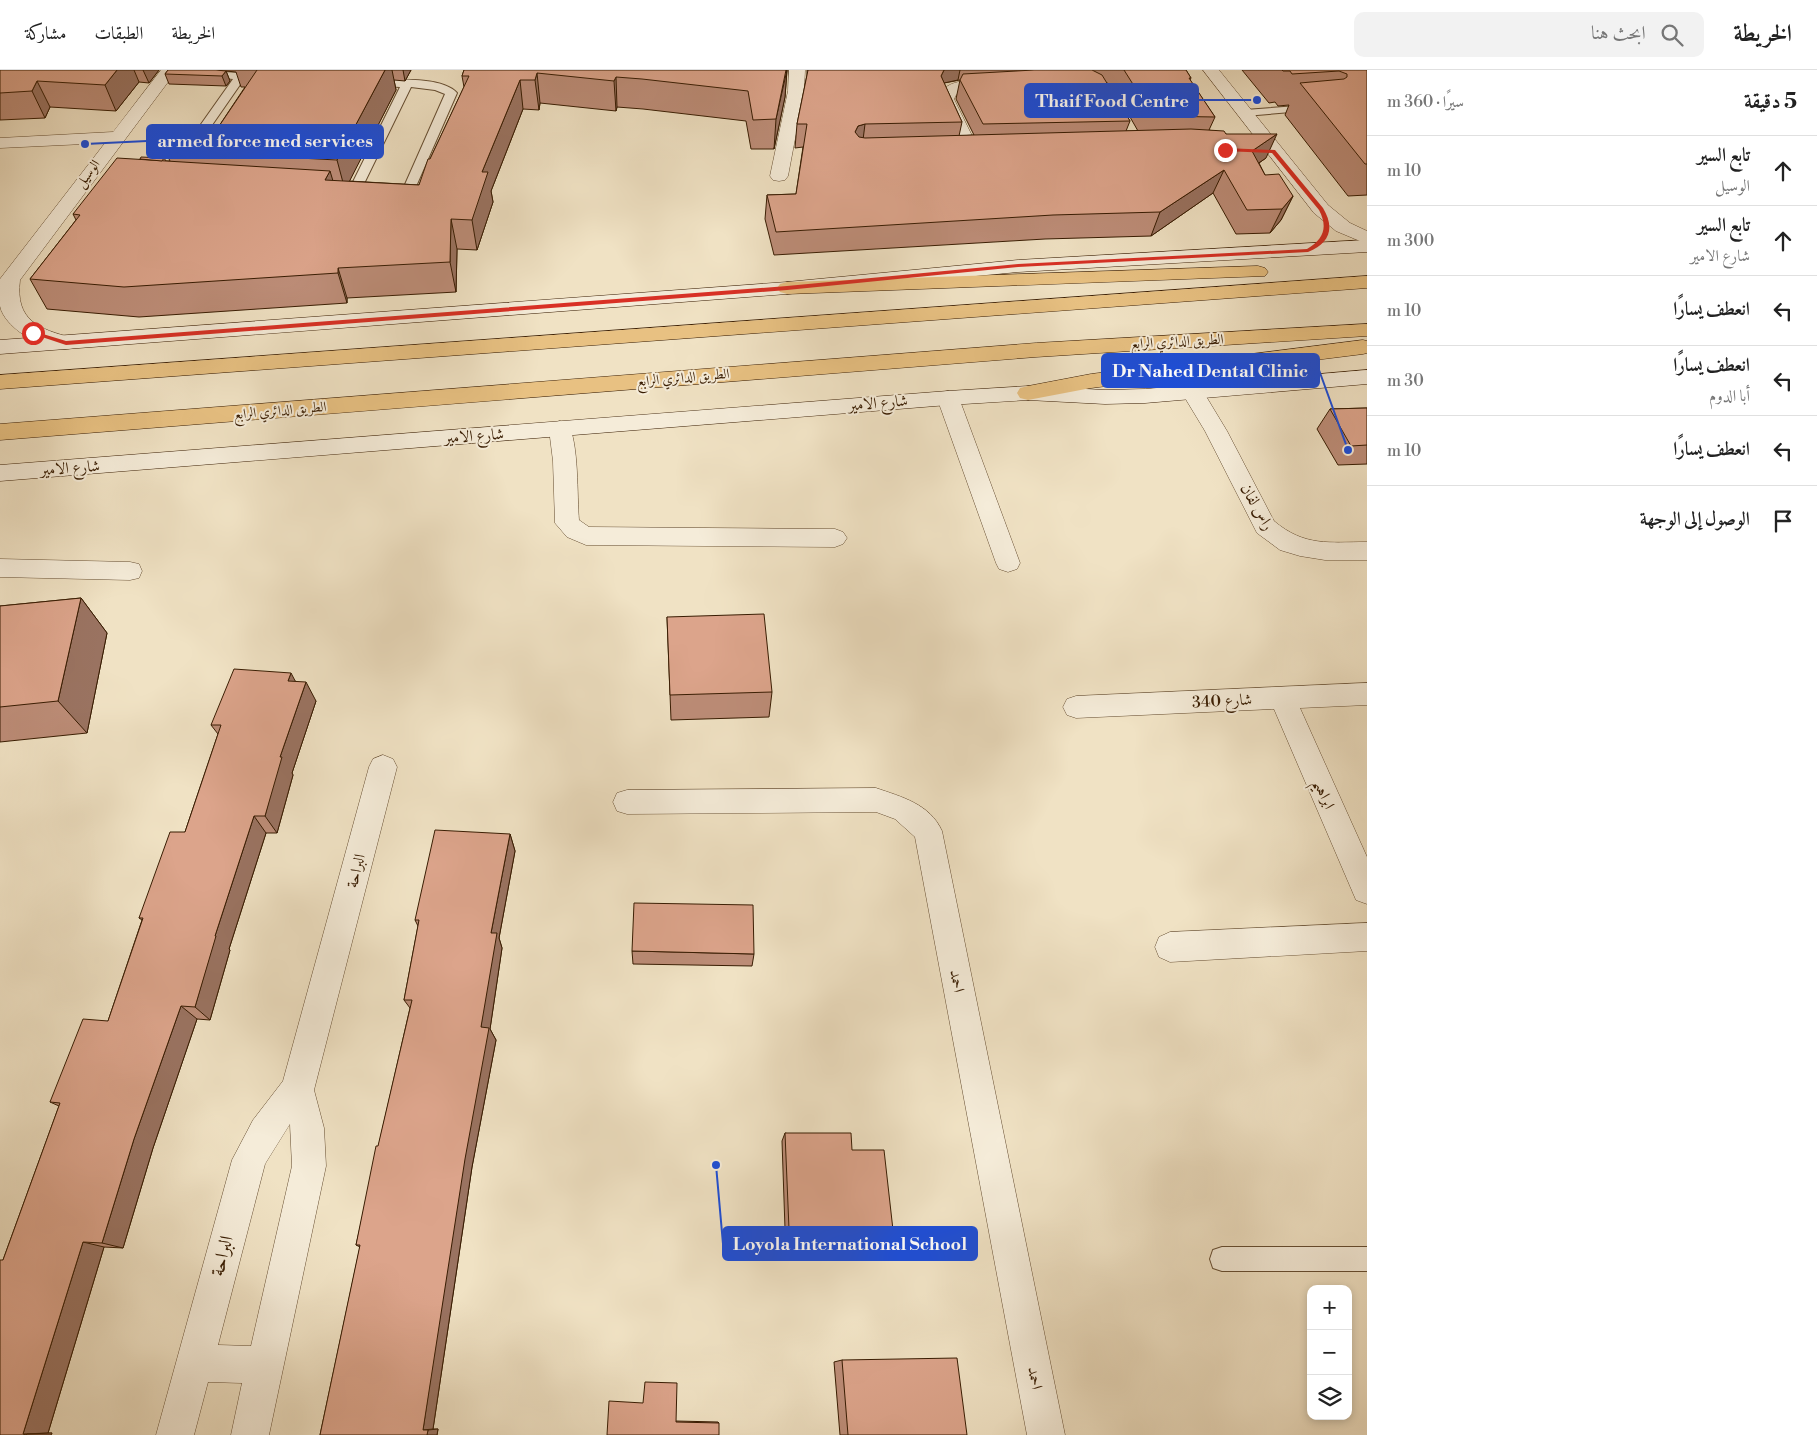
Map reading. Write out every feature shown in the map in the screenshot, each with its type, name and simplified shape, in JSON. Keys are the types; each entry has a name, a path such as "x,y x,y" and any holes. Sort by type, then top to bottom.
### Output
{"highway":[{"path":"787,288 1240,272 1285,272 1367,278"},
{"path":"0,382 278,363 1032,304 1367,282"},
{"name":"الطريق الدائري الرابع","path":"0,432 1036,350 1367,330"},
{"path":"1028,393 1091,381 1367,347"}],"street":[{"path":"779,176 796,91 797,70"},
{"path":"1211,70 1245,113 1251,133 1274,151 1321,209 1343,227 1367,238"},
{"name":"الوسيل","path":"66,343 33,333 21,324 13,315 8,304 5,285 117,137 177,72"},
{"path":"971,152 946,99 949,92 958,86 1014,84"},
{"path":"776,90 796,91"},
{"path":"0,143 117,137"},
{"path":"1255,151 1274,151"},
{"path":"951,153 990,152"},
{"path":"1308,251 1325,237 1326,219 1321,209"},
{"path":"0,347 787,288 1067,262 1308,251 1367,246"},
{"name":"شارع الامير","path":"0,473 948,398 1028,393 1105,397 1193,393 1367,377"},
{"name":"راس لفان","path":"1193,393 1216,431 1265,528 1277,539 1294,547 1310,550 1367,551"},
{"path":"948,398 1008,562"},
{"path":"560,429 564,461 567,523 575,531 586,536 835,538"},
{"path":"0,568 130,571"},
{"name":"شارع 340","path":"1076,707 1367,694"},
{"name":"ابراهيم","path":"1282,698 1367,890"},
{"name":"البراحة","path":"175,1435 249,1160 262,1134 279,1110 297,1090 383,767"},
{"name":"احمد","path":"627,802 876,800 905,810 928,830 1046,1435"},
{"path":"1170,947 1367,937"},
{"path":"250,1435 309,1166 310,1138 306,1113 297,1090"},
{"path":"194,1363 265,1365"}],"lane":[{"path":"177,72 280,78"},
{"path":"176,169 241,76"},
{"path":"358,82 447,89 451,93 408,191 401,196 381,198"},
{"path":"352,196 406,85"},
{"path":"1245,113 1324,107"},
{"path":"84,180 102,181"},
{"path":"1222,1259 1367,1259"}],"building":[{"path":"0,70 117,70 105,85 37,81 32,91 0,93"},
{"path":"168,70 226,71 222,76 165,74"},
{"path":"257,70 385,70 337,160 165,151 173,139 209,141"},
{"path":"464,70 786,70 776,119 753,120 748,91 642,79 616,77 614,81 537,73 535,80 520,80 482,172 488,172 472,220 451,219 450,262 338,268 338,273 124,287 30,279 80,215 73,214 117,158 330,171 325,180 419,185 428,159 430,159 469,76 462,76"},
{"path":"808,70 944,70 941,76 962,122 865,124 858,126 855,132 859,137 865,138 1191,129 1224,131 1226,134 1277,134 1252,151 1265,175 1279,174 1293,196 1282,209 1247,210 1224,170 1160,212 1053,215 776,232 767,195 796,194 807,124 797,124"},
{"path":"1034,70 1092,70 1102,75 1130,121 983,124 960,80 963,74"},
{"path":"1124,70 1186,70 1191,78 1189,78 1215,117 1153,116"},
{"path":"1282,70 1367,70 1367,164 1365,164 1300,83 1344,79 1347,77 1347,74 1339,71 1292,74 1290,71"},
{"path":"141,157 164,158 162,161 140,159"},
{"path":"1367,408 1367,445 1351,446 1330,409"},
{"path":"81,598 58,701 0,707 0,606"},
{"path":"764,614 772,692 670,695 667,617"},
{"path":"234,669 291,673 288,681 306,682 280,757 282,757 265,816 254,816 215,936 195,1007 181,1006 134,1139 102,1243 83,1242 23,1434 26,1435 0,1435 0,1260 3,1260 60,1103 50,1102 83,1019 108,1021 143,918 139,918 170,832 185,832 221,725 211,725"},
{"path":"435,830 510,834 491,933 497,933 481,1027 489,1028 465,1159 423,1430 428,1430 427,1435 320,1435 360,1245 356,1245 376,1146 378,1146 412,1000 404,1000 419,920 415,920"},
{"path":"634,903 753,905 754,954 632,951"},
{"path":"785,1133 851,1133 852,1150 884,1150 893,1230 864,1231 866,1253 790,1253"},
{"path":"957,1358 967,1435 848,1435 842,1360"},
{"path":"645,1382 677,1383 676,1422 719,1423 719,1435 607,1435 609,1401 643,1403"}],"place":[{"name":"Thaif Food Centre","path":"1257,100"},
{"name":"armed force med services","path":"85,144"},
{"name":"Dr Nahed Dental Clinic","path":"1348,450"},
{"name":"Loyola International School","path":"716,1165"}],"route":[{"path":"33,333 66,343 787,288 1018,266 1143,258 1308,251 1325,237 1326,219 1321,209 1274,151 1225,150"}]}
